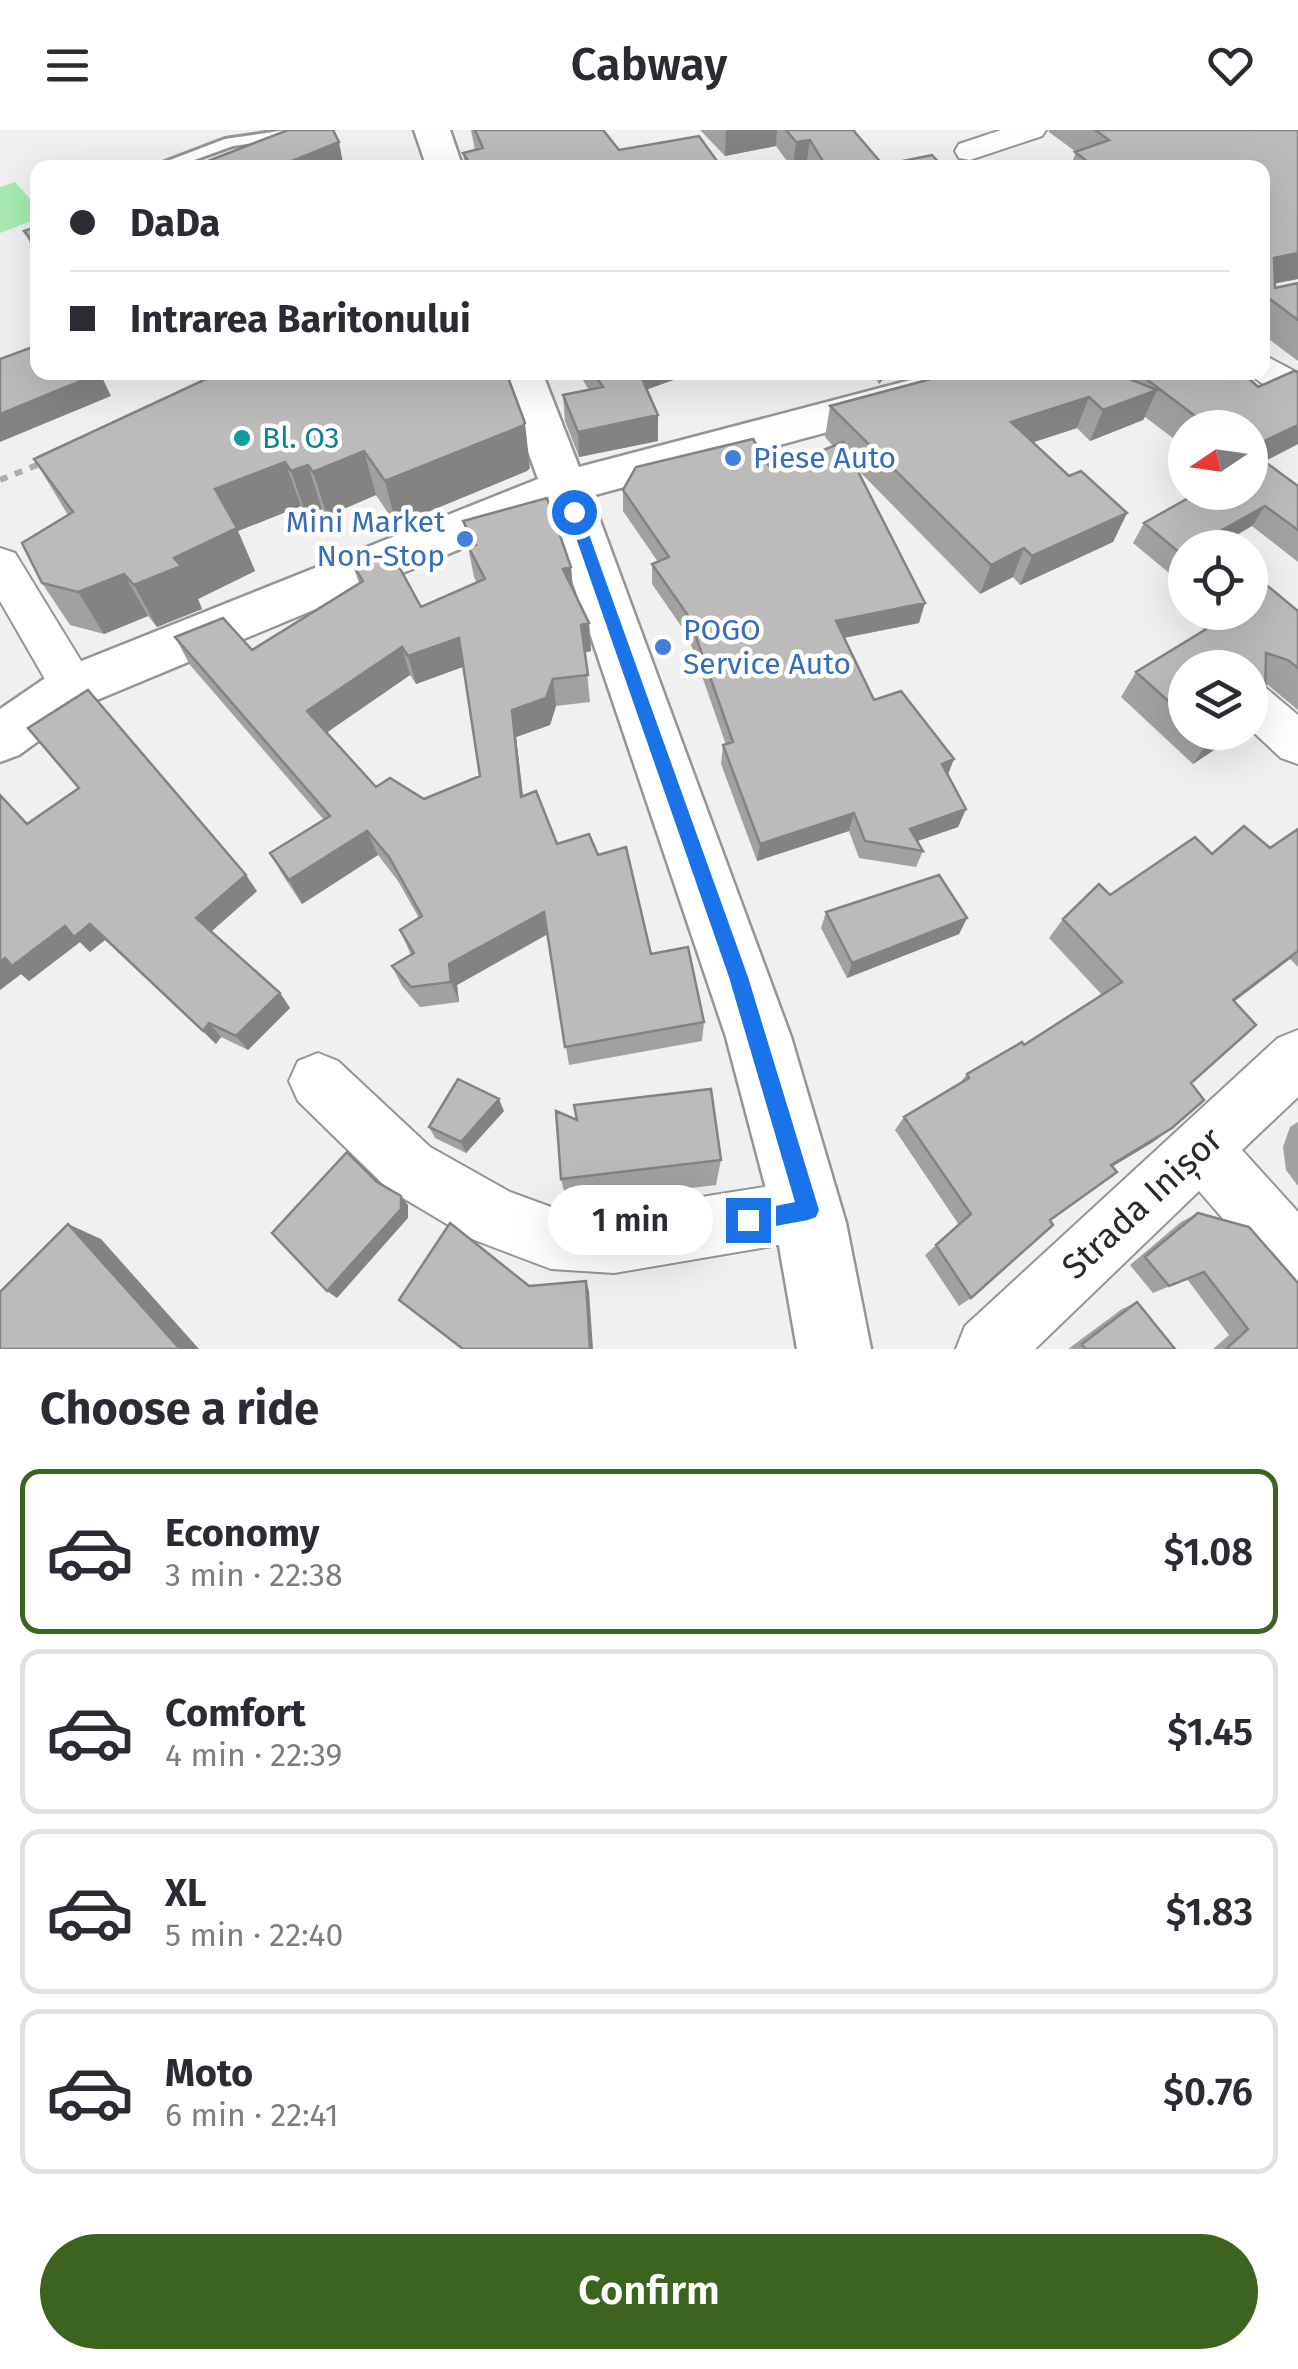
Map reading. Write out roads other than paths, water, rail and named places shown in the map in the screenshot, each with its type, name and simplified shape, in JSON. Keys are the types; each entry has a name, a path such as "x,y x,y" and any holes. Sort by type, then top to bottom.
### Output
{"street":[{"path":"432,130 441,160"},
{"path":"970,149 1029,130"},
{"path":"1270,371 1298,390"},
{"path":"523,380 739,977 808,1210 834,1349"},
{"path":"0,739 73,688 564,486 968,380"},
{"path":"0,564 73,688"},
{"path":"1268,717 1298,744"},
{"name":"Strada Inișor","path":"988,1349 1298,1058"},
{"path":"318,1081 409,1168 494,1216 551,1238 614,1242 808,1210"},
{"path":"1201,1148 1298,1258"}],"lane":[{"path":"179,160 230,142 317,130"}],"place":[{"name":"Bl. O3","path":"242,438"},
{"name":"Piese Auto","path":"733,458"},
{"name":"Mini Market Non-Stop","path":"465,539"},
{"name":"POGO Service Auto","path":"663,647"}]}
